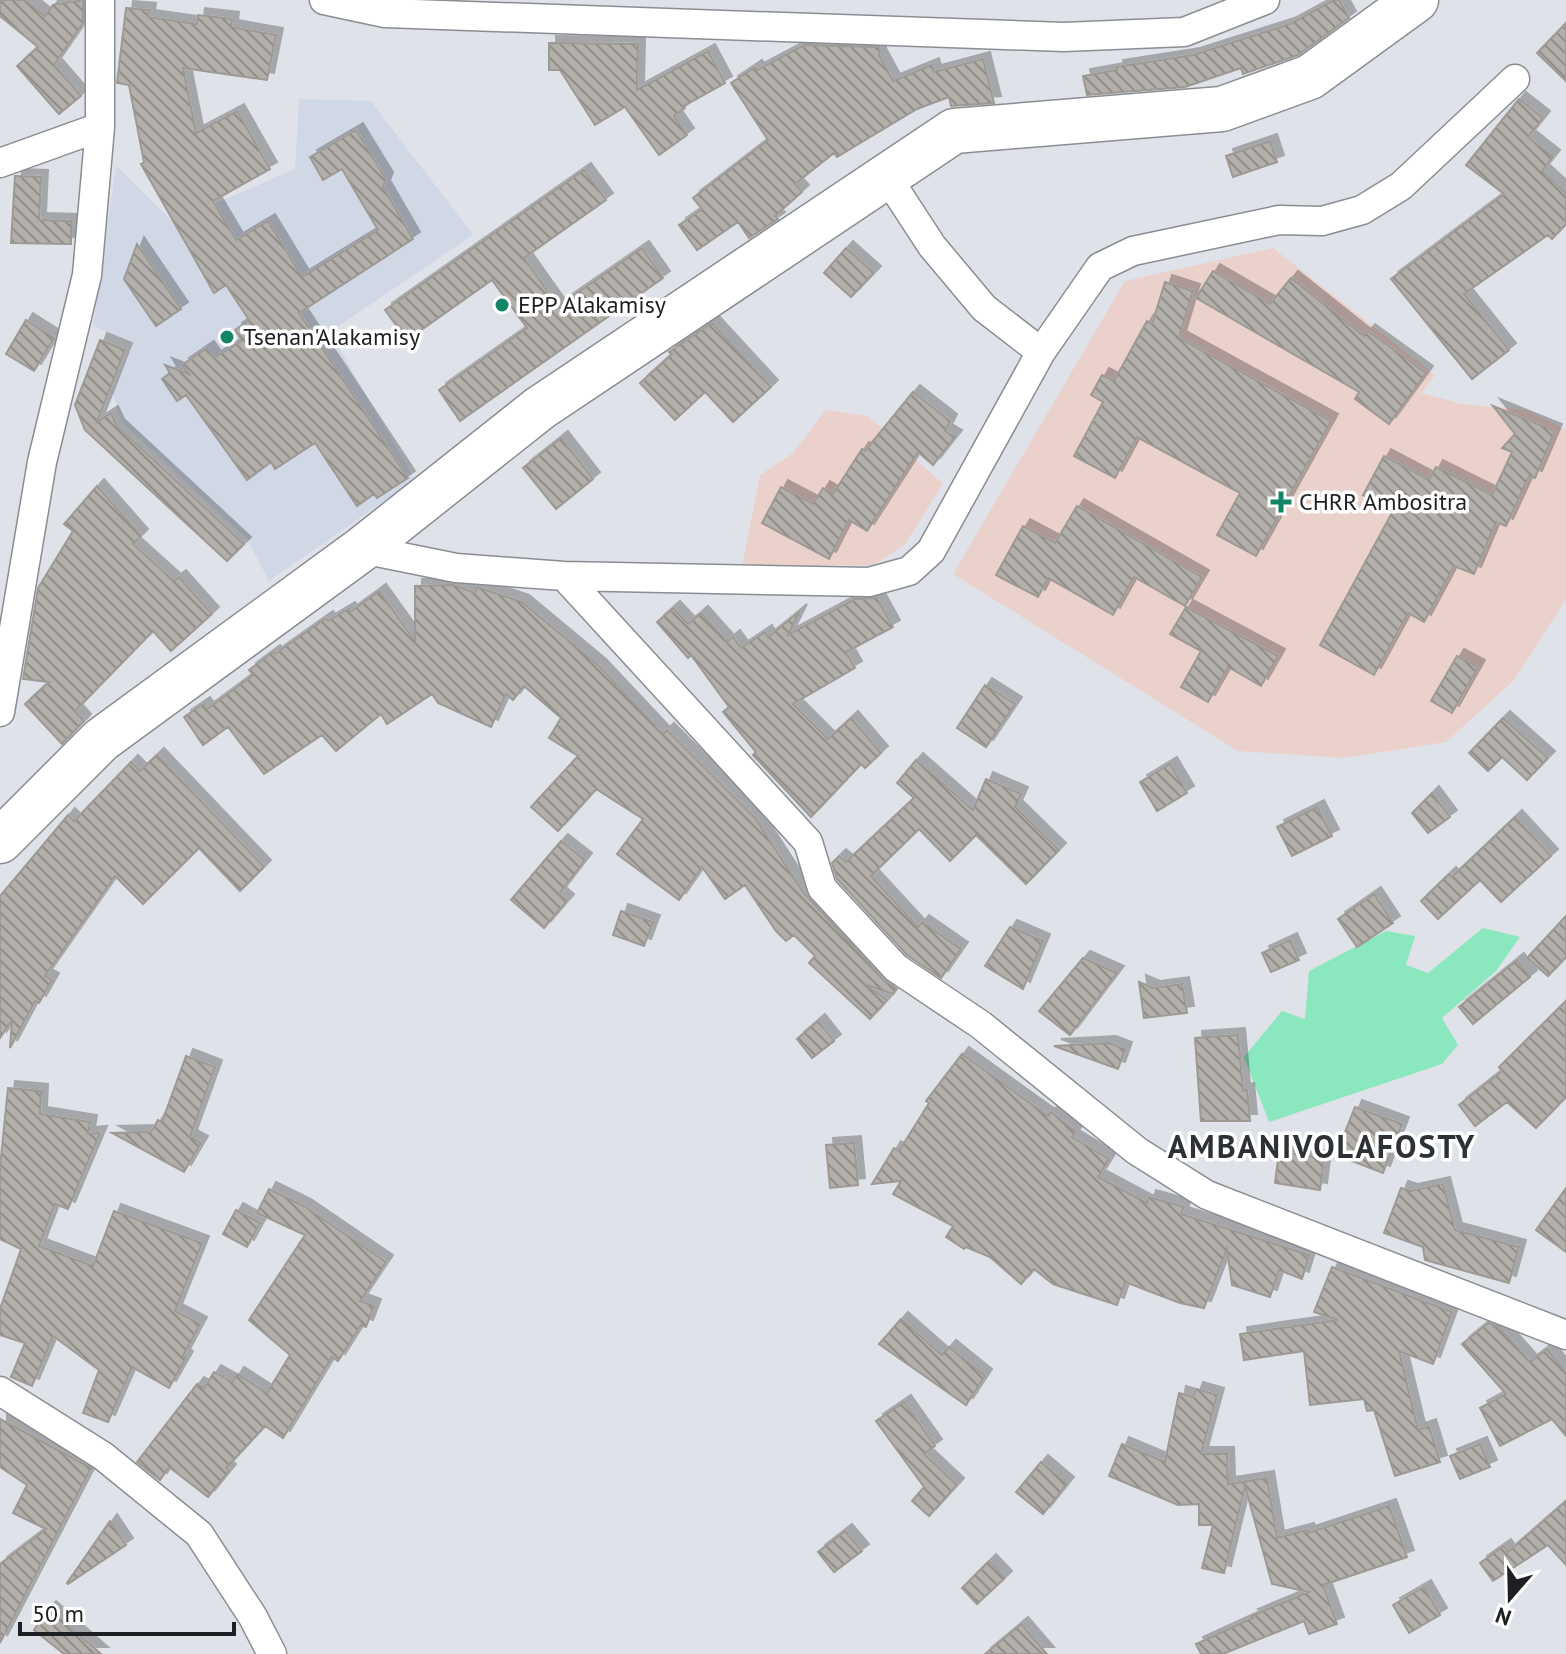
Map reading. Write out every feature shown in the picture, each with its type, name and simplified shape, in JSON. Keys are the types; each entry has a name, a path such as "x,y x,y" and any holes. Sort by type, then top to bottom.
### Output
{"main road":[{"path":"0,841 101,740 362,549 540,408 885,174 954,131 1222,109 1310,77 1416,0"}],"street":[{"path":"0,712 42,462 87,275 100,127 100,0"},
{"path":"324,0 385,13 1064,37 1184,32 1265,0"},
{"path":"362,549 456,568 564,576 869,582 909,571 931,551 1041,352 1100,267 1147,247 1279,220 1322,221 1362,210 1401,186 1515,79"},
{"path":"0,163 100,127"},
{"path":"885,174 932,246 984,308 1041,352"},
{"path":"564,576 808,842 822,888 885,957 981,1025 1137,1151 1207,1195 1566,1335"},
{"path":"0,1391 103,1456 199,1534 253,1617 272,1654"}],"shaded area":[{"name":"Tsenan'Alakamisy","path":"299,99 371,101 473,235 330,332 415,480 269,581 247,539 121,421 112,392 133,343 93,326 116,165 173,222 295,169"},
{"name":"CHRR Ambositra","path":"1273,248 1435,375 1421,393 1462,404 1527,410 1566,430 1566,599 1514,680 1446,742 1344,758 1238,751 953,574 1125,281"},
{"path":"826,410 868,416 943,484 905,544 874,565 742,566 760,475 793,453"}],"green space":[{"path":"1483,928 1520,937 1496,971 1442,1018 1458,1045 1442,1064 1269,1122 1244,1057 1282,1011 1305,1019 1309,971 1386,931 1415,936 1406,965 1428,973"}],"building":[{"path":"0,0 25,0 45,16 53,5 83,0 83,23 54,65 81,96 59,114 17,66 38,47 0,16"},
{"path":"1339,0 1349,18 1298,55 1243,74 1241,68 1185,87 1087,95 1083,76 1117,70 1116,67 1193,55 1290,24"},
{"path":"126,8 149,10 148,17 197,24 198,15 232,19 231,27 276,35 267,80 183,68 196,133 237,111 270,169 213,201 236,240 268,221 302,277 378,230 342,169 323,180 310,157 356,130 386,179 383,187 413,239 299,313 408,478 377,498 374,494 357,506 315,443 275,469 271,462 247,480 186,395 177,401 162,379 170,373 165,365 189,374 182,365 207,348 214,358 242,341 235,330 249,320 226,285 214,293 141,164 144,162 129,85 117,83"},
{"path":"1566,23 1566,81 1537,53"},
{"path":"549,43 638,44 637,90 708,51 725,83 684,106 674,116 687,135 659,155 625,107 595,125 560,70 549,70"},
{"path":"804,45 879,47 879,55 893,81 932,65 934,72 983,59 994,103 951,106 949,97 917,109 837,157 834,153 795,184 802,192 775,216 778,219 749,238 738,222 697,250 679,225 702,209 693,198 768,140 731,83 755,67 757,70"},
{"path":"1519,99 1543,118 1528,137 1553,157 1542,171 1566,193 1566,224 1552,239 1548,235 1464,294 1509,350 1472,379 1391,279 1504,194 1466,165"},
{"path":"1270,141 1277,162 1233,177 1226,156"},
{"path":"584,170 606,200 524,258 558,306 642,248 663,278 460,421 439,390 527,328 492,280 407,340 385,310"},
{"path":"15,176 41,177 39,220 71,221 71,244 11,243"},
{"path":"137,244 181,309 156,326 124,279"},
{"path":"846,248 874,273 851,297 824,273"},
{"path":"1213,271 1270,304 1291,278 1364,336 1368,331 1426,373 1389,424 1355,399 1359,392 1196,298"},
{"path":"1165,282 1193,291 1179,338 1331,421 1256,556 1217,535 1240,493 1137,437 1115,478 1074,456 1103,402 1091,395 1102,375 1114,381 1147,321 1152,324"},
{"path":"26,320 54,338 34,371 6,354"},
{"path":"712,323 771,387 733,422 705,392 675,420 640,383 672,354 669,352"},
{"path":"100,340 125,350 97,422 111,413 117,426 244,544 227,561 85,430 75,405"},
{"path":"913,392 950,421 945,431 955,437 933,465 918,452 867,531 849,520 829,559 762,523 781,487 813,504 823,488 833,494 862,449 865,451"},
{"path":"1493,406 1555,431 1535,478 1529,476 1506,526 1496,522 1474,574 1454,566 1424,622 1408,613 1374,675 1320,645 1393,511 1363,495 1384,456 1429,480 1436,467 1492,495 1512,452 1502,448 1515,434"},
{"path":"561,438 593,479 556,509 523,468"},
{"path":"97,486 141,536 133,544 174,581 179,577 212,614 171,651 153,631 75,711 84,721 62,744 25,704 49,682 23,679 38,588 73,531 64,524"},
{"path":"1077,506 1202,577 1185,606 1134,577 1113,615 1048,578 1038,597 996,575 1023,526 1055,543"},
{"path":"453,585 475,593 477,587 522,602 599,666 663,734 667,730 755,818 803,892 884,980 897,989 893,994 864,984 887,1000 870,1019 809,963 815,956 794,935 786,941 776,931 745,885 725,899 702,867 679,900 617,854 643,819 596,789 558,831 531,807 578,756 549,738 561,718 524,686 513,700 506,694 491,727 438,703 432,694 387,724 381,714 336,751 322,735 264,774 228,727 203,745 184,717 203,704 207,709 253,675 249,670 273,652 275,654 326,618 328,621 348,609 350,612 379,591 415,641 415,586"},
{"path":"877,598 893,627 846,652 855,668 793,704 828,739 851,718 881,753 865,768 861,764 811,817 753,755 756,752 723,712 729,707 691,655 688,658 657,622 673,608 688,624 701,613 727,642 733,637 741,648 765,632 768,637 800,611 788,635 855,599"},
{"path":"1186,607 1278,656 1261,686 1228,667 1208,702 1181,687 1201,651 1170,634"},
{"path":"1457,656 1478,667 1452,713 1431,701"},
{"path":"985,685 1015,704 986,747 957,728"},
{"path":"1503,718 1548,758 1527,780 1502,757 1488,771 1469,753"},
{"path":"157,755 264,867 240,891 199,848 143,904 115,876 45,976 52,980 39,1003 35,1001 10,1048 12,1020 0,1038 0,896 68,815 74,821 131,762 140,771"},
{"path":"916,760 973,810 986,779 1021,794 1015,807 1059,850 1026,884 976,835 950,861 919,829 871,876 918,927 922,922 961,949 941,978 907,955 837,879 832,863 839,856 846,862 914,798 897,783"},
{"path":"1170,764 1187,793 1157,811 1140,782"},
{"path":"1432,793 1450,817 1428,833 1412,813"},
{"path":"1317,807 1332,836 1292,856 1277,827"},
{"path":"1515,817 1551,856 1501,902 1480,880 1438,919 1421,901 1449,874 1452,877"},
{"path":"561,841 585,860 559,894 567,901 544,928 511,900"},
{"path":"1374,894 1393,923 1357,947 1338,919"},
{"path":"621,911 653,922 644,946 613,935"},
{"path":"1566,916 1566,957 1548,976 1527,958"},
{"path":"1010,927 1043,941 1023,989 985,966"},
{"path":"1290,940 1299,960 1271,972 1262,953"},
{"path":"1083,958 1117,973 1070,1035 1039,1011"},
{"path":"1517,960 1530,977 1473,1024 1459,1007"},
{"path":"1139,982 1153,988 1182,984 1187,1013 1144,1018"},
{"path":"1566,1001 1566,1097 1536,1128 1507,1102 1475,1126 1459,1105 1502,1071 1499,1067"},
{"path":"818,1021 834,1041 812,1058 797,1039"},
{"path":"1238,1035 1243,1091 1247,1090 1250,1121 1201,1121 1195,1038"},
{"path":"1109,1043 1125,1049 1118,1069 1054,1046"},
{"path":"962,1054 1048,1116 1051,1112 1076,1132 1072,1137 1109,1159 1098,1177 1147,1203 1149,1197 1184,1207 1181,1214 1309,1255 1302,1279 1279,1270 1270,1297 1232,1285 1227,1249 1204,1308 1180,1303 1125,1282 1117,1305 1053,1284 1034,1269 1021,1284 990,1257 966,1247 964,1249 946,1237 953,1226 893,1194 901,1181 872,1184 894,1148 899,1151 929,1103 926,1101"},
{"path":"186,1056 215,1067 190,1137 201,1143 184,1172 112,1133 151,1132 158,1120 162,1122"},
{"path":"8,1088 41,1091 40,1114 90,1122 88,1134 100,1133 68,1209 55,1204 39,1246 93,1266 114,1211 202,1243 175,1311 200,1324 183,1356 186,1358 169,1388 132,1367 108,1422 83,1413 99,1370 53,1336 32,1386 11,1377 25,1343 0,1335 0,1309 21,1249 0,1239 0,1167"},
{"path":"1355,1107 1402,1124 1383,1173 1336,1155"},
{"path":"854,1143 858,1185 830,1188 826,1145"},
{"path":"1279,1152 1324,1158 1320,1190 1275,1183"},
{"path":"1443,1184 1455,1230 1519,1247 1509,1283 1425,1260 1423,1247 1384,1233 1401,1188 1411,1191"},
{"path":"1566,1188 1566,1252 1536,1230"},
{"path":"269,1189 304,1206 386,1262 360,1301 374,1306 366,1327 361,1325 338,1361 332,1357 283,1438 265,1426 226,1468 229,1471 208,1497 169,1467 160,1480 137,1462 197,1384 204,1388 214,1372 232,1382 237,1374 267,1393 290,1355 249,1320 305,1235 257,1213"},
{"path":"236,1210 260,1223 247,1247 223,1234"},
{"path":"1332,1267 1452,1312 1433,1364 1399,1351 1418,1430 1429,1426 1440,1462 1395,1476 1374,1410 1367,1411 1364,1399 1310,1405 1304,1351 1244,1360 1240,1334 1338,1320 1314,1312"},
{"path":"901,1319 942,1355 949,1347 985,1376 966,1405 879,1344"},
{"path":"1488,1323 1499,1327 1530,1362 1547,1349 1566,1373 1566,1436 1552,1419 1500,1446 1480,1408 1506,1394 1462,1344"},
{"path":"1196,1389 1217,1395 1201,1454 1227,1454 1228,1484 1267,1478 1277,1538 1307,1530 1308,1533 1389,1506 1407,1557 1323,1585 1337,1624 1309,1634 1304,1621 1223,1654 1201,1654 1196,1644 1253,1618 1251,1616 1309,1592 1272,1584 1245,1486 1224,1573 1202,1568 1213,1525 1199,1525 1199,1504 1178,1505 1109,1476 1122,1444 1165,1462 1179,1393 1193,1397"},
{"path":"904,1402 935,1446 924,1454 957,1485 929,1516 912,1501 924,1487 876,1421"},
{"path":"0,1419 91,1468 0,1643 0,1564 46,1529 13,1513 27,1485 0,1467"},
{"path":"1480,1444 1490,1467 1460,1479 1450,1456"},
{"path":"1041,1462 1067,1484 1043,1514 1016,1492"},
{"path":"1566,1501 1566,1565 1548,1545 1493,1581 1480,1563 1504,1546 1508,1552"},
{"path":"110,1521 126,1545 68,1584 67,1583"},
{"path":"845,1531 862,1551 834,1572 818,1552"},
{"path":"989,1561 1005,1578 977,1604 962,1588"},
{"path":"1424,1587 1440,1615 1409,1633 1393,1605"},
{"path":"49,1608 101,1654 64,1654 34,1630"},
{"path":"1021,1624 1047,1654 985,1654"}],"place":[{"name":"EPP Alakamisy","path":"502,305"},
{"name":"Tsenan'Alakamisy","path":"227,337"},
{"name":"CHRR Ambositra","path":"1281,502"}],"district":[{"name":"AMBANIVOLAFOSTY","path":"1322,1147"}]}
